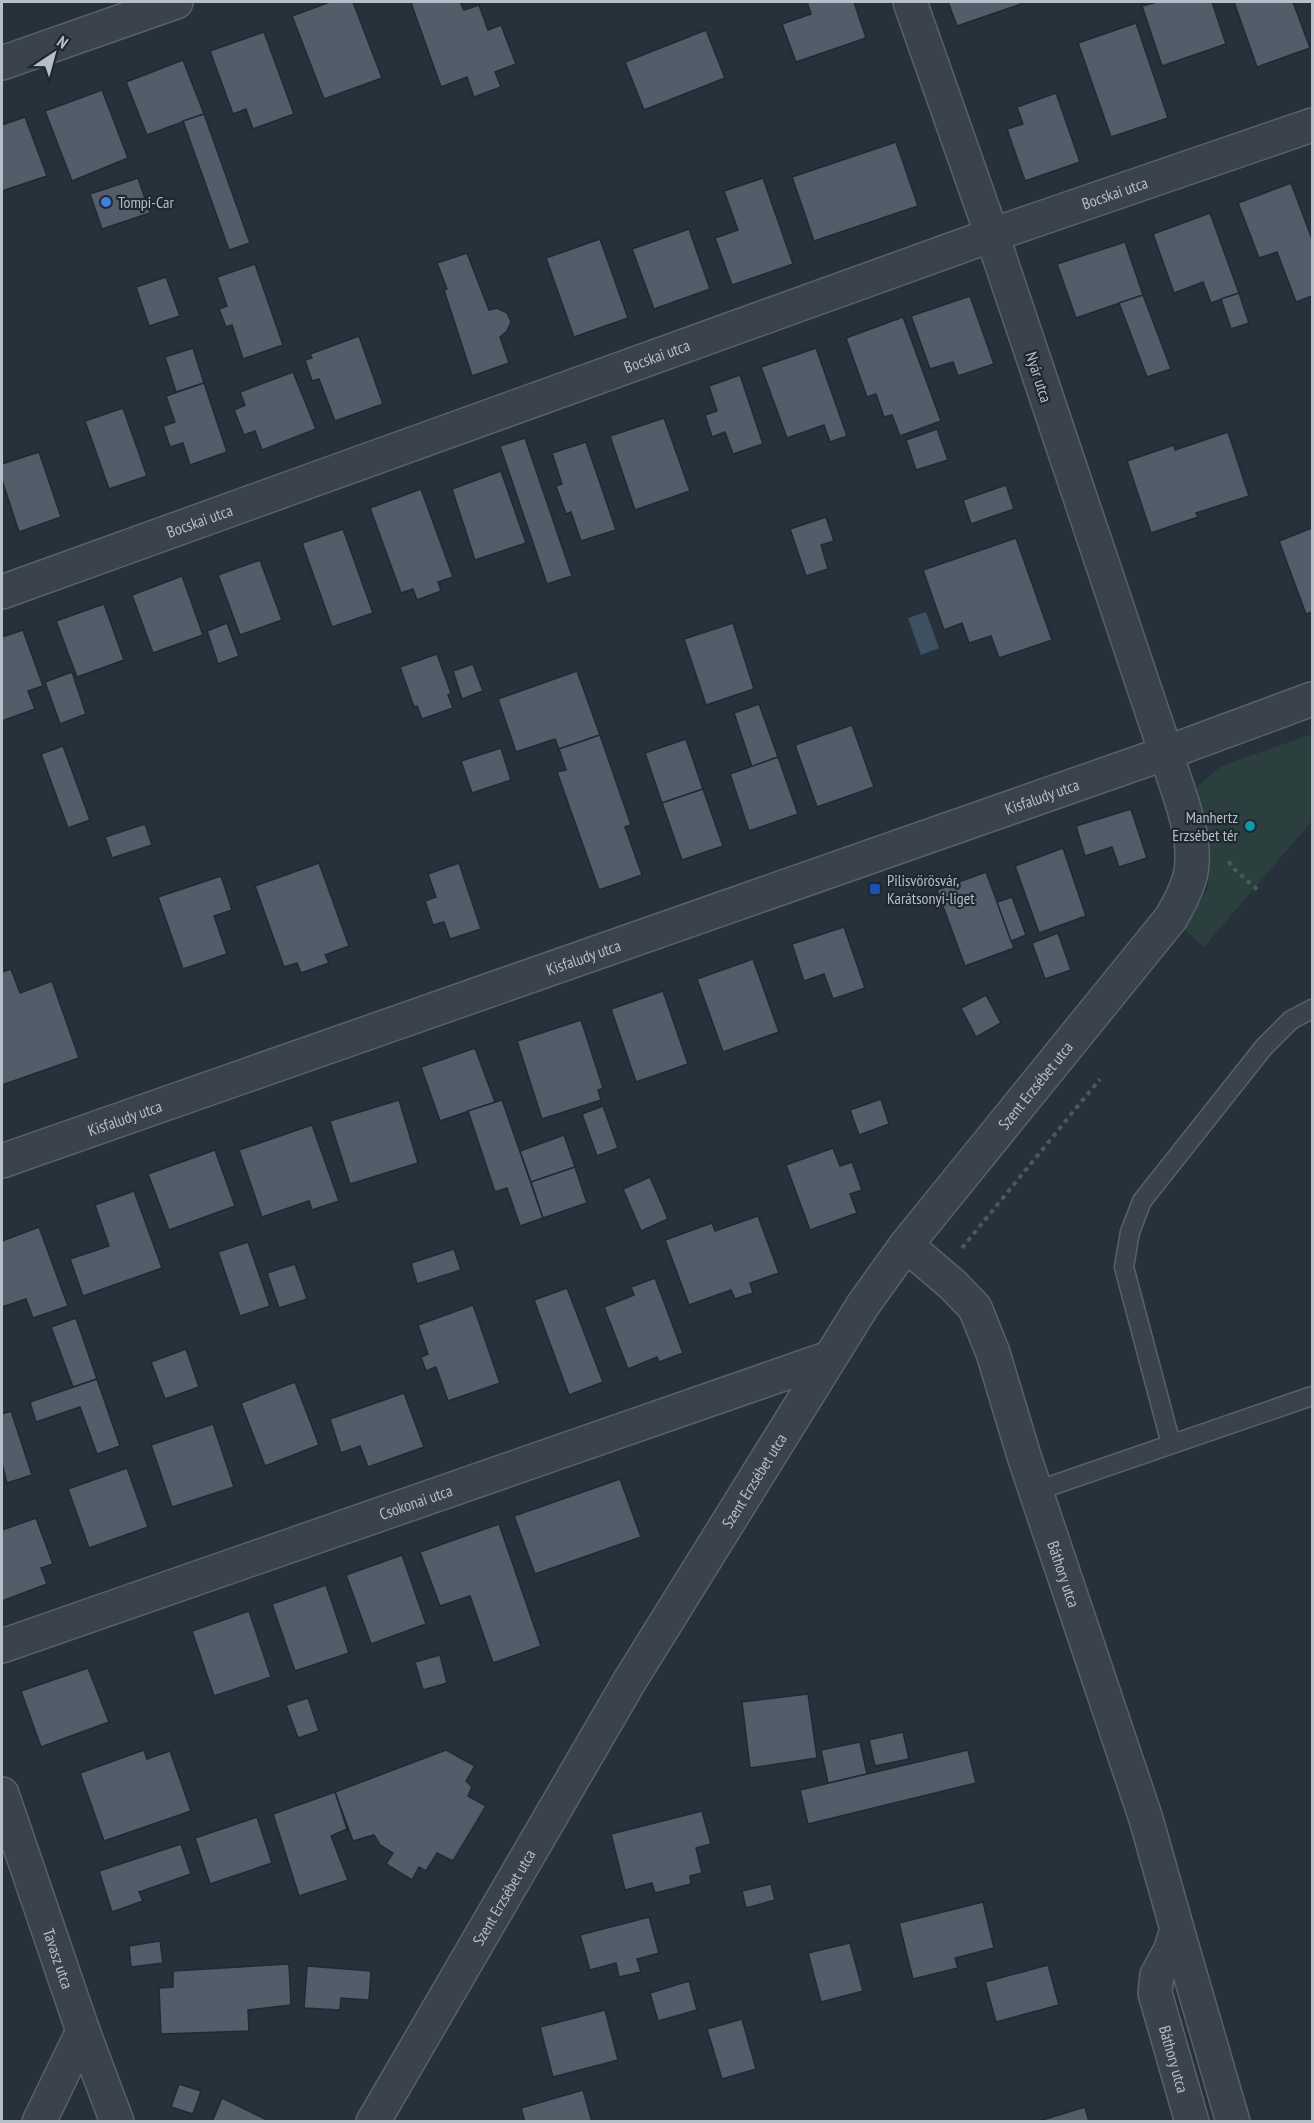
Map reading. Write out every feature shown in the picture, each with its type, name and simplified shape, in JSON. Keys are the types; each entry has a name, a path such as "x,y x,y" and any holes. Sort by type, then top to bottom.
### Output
{"street":[{"path":"2,63 176,2"},
{"name":"Nyár utca","path":"910,2 992,235 1166,753"},
{"name":"Bocskai utca","path":"2,592 992,235 1312,125"},
{"path":"1166,753 1312,699"},
{"name":"Szent Erzsébet utca","path":"373,2121 629,1682 829,1358 906,1245 1172,918 1190,879 1193,859 1192,837 1166,753"},
{"name":"Kisfaludy utca","path":"2,1161 1166,753"},
{"name":"Báthory utca","path":"906,1245 953,1284 975,1308 993,1353 1036,1491 1146,1819 1233,2121"},
{"name":"Csokonai utca","path":"2,1646 829,1358"},
{"name":"Tavasz utca","path":"2,1794 83,2031 117,2121"},
{"name":"Báthory utca","path":"1177,1929 1171,1949 1157,1975 1155,1993 1192,2121"},
{"path":"39,2121 83,2031"}],"lane":[{"path":"1171,1444 1124,1267 1130,1232 1142,1201 1264,1047 1291,1020 1312,1009"},
{"path":"1036,1491 1312,1396"}],"path":[{"path":"940,1274 1100,1079"}],"green space":[{"path":"1312,734 1312,821 1204,947 1184,929 1208,888 1208,857 1197,787 1221,766"}],"water":[{"path":"926,612 939,648 921,655 908,618"}],"building":[{"path":"330,2 353,2 382,78 324,99 292,16"},
{"path":"460,2 464,10 479,5 488,30 501,25 516,64 495,72 501,87 474,97 467,77 441,87 411,3"},
{"path":"807,2 854,2 866,38 796,62 782,24 811,14"},
{"path":"948,2 1027,2 957,26"},
{"path":"1157,2 1212,2 1226,44 1162,66 1142,6"},
{"path":"1234,2 1293,2 1310,48 1257,67"},
{"path":"1136,23 1168,118 1111,137 1078,43"},
{"path":"706,30 725,78 644,110 625,62"},
{"path":"264,32 294,114 253,129 246,109 233,114 210,51"},
{"path":"183,60 204,114 147,135 126,82"},
{"path":"102,90 128,158 72,181 45,111"},
{"path":"1056,93 1080,162 1025,181 1007,129 1023,124 1017,107"},
{"path":"204,114 250,243 229,250 183,121"},
{"path":"25,117 47,176 2,191 2,125"},
{"path":"896,142 918,206 814,241 792,177"},
{"path":"138,178 150,213 102,229 90,194"},
{"path":"763,178 793,264 732,285 715,238 738,230 724,191"},
{"path":"1291,183 1312,239 1312,296 1296,302 1277,252 1259,258 1238,203"},
{"path":"1210,213 1239,293 1211,303 1203,282 1174,293 1153,234"},
{"path":"689,229 710,289 654,309 632,249"},
{"path":"600,239 628,318 574,337 546,258"},
{"path":"1125,242 1143,295 1076,318 1057,264"},
{"path":"467,253 489,310 497,308 507,313 511,322 507,331 500,337 509,363 472,376 444,290 447,289 437,263"},
{"path":"255,264 283,345 243,359 232,325 226,327 219,309 227,306 217,277"},
{"path":"166,277 180,316 149,326 136,287"},
{"path":"1239,293 1249,323 1231,329 1221,299"},
{"path":"1143,295 1171,369 1147,377 1119,303"},
{"path":"970,296 994,364 958,376 953,362 930,369 911,316"},
{"path":"903,317 941,421 900,436 892,415 884,417 876,394 867,397 846,338"},
{"path":"359,336 383,404 335,421 319,379 312,381 305,360 312,358 310,354"},
{"path":"193,348 204,383 176,392 165,357"},
{"path":"816,348 847,436 830,442 824,425 787,438 761,367"},
{"path":"293,372 316,429 262,450 255,431 244,435 234,410 245,405 240,392"},
{"path":"740,375 763,444 733,454 725,432 712,437 705,415 717,411 709,386"},
{"path":"204,383 227,452 190,465 183,443 170,447 163,426 175,422 166,396"},
{"path":"123,408 147,476 109,489 85,421"},
{"path":"664,418 690,491 635,510 610,436"},
{"path":"937,429 948,460 916,470 906,440"},
{"path":"1228,432 1249,496 1196,513 1198,517 1151,533 1127,461 1174,445 1175,450"},
{"path":"525,438 572,576 547,584 500,446"},
{"path":"586,442 616,530 581,541 571,512 566,514 556,486 562,484 552,453"},
{"path":"39,452 61,517 19,532 2,480 2,464"},
{"path":"501,471 526,543 475,560 452,489"},
{"path":"1006,485 1014,509 971,524 963,500"},
{"path":"421,489 453,577 438,582 441,591 417,600 413,589 401,593 370,508"},
{"path":"826,517 834,541 821,545 828,569 806,576 790,529"},
{"path":"1312,528 1312,612 1306,614 1279,541"},
{"path":"343,529 373,613 332,627 302,543"},
{"path":"1016,538 1052,640 999,658 991,636 969,643 962,623 944,630 923,570"},
{"path":"260,560 282,620 240,635 218,575"},
{"path":"182,576 203,635 153,653 132,595"},
{"path":"104,604 124,660 77,677 56,621"},
{"path":"227,623 239,656 218,664 207,631"},
{"path":"733,623 754,689 706,705 684,639"},
{"path":"23,630 43,686 28,691 35,709 2,721 2,637"},
{"path":"437,654 451,693 448,695 453,708 422,719 417,706 414,707 400,667"},
{"path":"473,664 483,691 462,699 453,671"},
{"path":"577,671 600,735 559,749 555,739 516,752 498,699"},
{"path":"72,672 86,714 60,724 45,682"},
{"path":"759,704 778,757 752,767 734,713"},
{"path":"852,725 874,787 817,807 795,745"},
{"path":"600,735 631,825 625,827 642,875 599,890 557,772 566,770 559,749"},
{"path":"686,739 703,789 662,803 645,753"},
{"path":"63,746 90,820 68,828 41,754"},
{"path":"501,748 511,780 472,793 461,761"},
{"path":"778,757 798,814 749,831 730,774"},
{"path":"703,789 723,846 682,860 662,803"},
{"path":"1131,809 1147,858 1119,867 1112,847 1085,856 1076,826"},
{"path":"145,824 152,845 112,858 105,837"},
{"path":"1063,848 1086,916 1039,933 1015,866"},
{"path":"319,863 349,946 325,955 329,963 301,973 297,963 284,967 255,886"},
{"path":"459,863 481,929 450,939 444,922 433,925 425,901 436,897 428,874"},
{"path":"986,872 1014,948 965,966 937,890"},
{"path":"221,876 232,910 214,916 227,954 183,969 158,897"},
{"path":"1012,897 1026,935 1011,941 997,902"},
{"path":"844,927 865,988 833,999 824,974 804,981 792,944"},
{"path":"1058,933 1071,970 1045,979 1032,943"},
{"path":"753,959 779,1032 723,1052 697,979"},
{"path":"11,969 20,993 52,981 79,1058 2,1085 2,972"},
{"path":"663,991 688,1064 636,1082 611,1009"},
{"path":"986,995 1001,1023 976,1037 961,1008"},
{"path":"581,1020 603,1088 598,1090 601,1100 542,1119 517,1041"},
{"path":"475,1048 495,1102 440,1121 421,1067"},
{"path":"881,1099 889,1124 859,1135 850,1110"},
{"path":"399,1100 418,1163 350,1184 330,1121"},
{"path":"502,1100 543,1218 520,1226 507,1188 495,1192 468,1111"},
{"path":"603,1106 618,1148 597,1156 582,1114"},
{"path":"312,1125 339,1201 312,1210 309,1201 262,1217 239,1150"},
{"path":"564,1135 575,1167 531,1182 520,1151"},
{"path":"833,1148 840,1166 852,1162 862,1190 850,1194 857,1213 810,1230 786,1165"},
{"path":"215,1150 235,1206 169,1230 148,1174"},
{"path":"575,1167 587,1203 543,1218 531,1182"},
{"path":"650,1177 668,1219 641,1231 623,1189"},
{"path":"134,1191 162,1268 83,1296 70,1259 109,1246 95,1205"},
{"path":"758,1216 779,1273 750,1283 753,1293 735,1299 731,1290 689,1305 665,1240 712,1223 715,1231"},
{"path":"39,1227 68,1306 33,1318 26,1299 2,1307 2,1241"},
{"path":"248,1242 270,1306 240,1316 218,1252"},
{"path":"454,1249 461,1270 417,1284 411,1263"},
{"path":"295,1264 307,1299 279,1308 267,1273"},
{"path":"655,1278 683,1353 659,1362 657,1357 628,1369 604,1307 634,1295 631,1287"},
{"path":"567,1288 603,1382 569,1395 534,1300"},
{"path":"473,1305 500,1383 448,1401 436,1367 426,1371 421,1357 428,1354 418,1325"},
{"path":"76,1318 97,1379 73,1387 51,1327"},
{"path":"186,1349 199,1387 165,1399 151,1362"},
{"path":"97,1379 120,1446 97,1454 80,1407 36,1422 30,1402"},
{"path":"295,1382 319,1445 265,1466 241,1403"},
{"path":"404,1393 424,1447 368,1467 360,1446 341,1453 330,1419"},
{"path":"11,1411 32,1475 7,1483 2,1464 2,1414"},
{"path":"213,1424 234,1487 172,1507 151,1445"},
{"path":"127,1468 148,1527 89,1548 68,1489"},
{"path":"620,1479 641,1537 535,1574 514,1516"},
{"path":"36,1518 53,1564 41,1568 47,1584 2,1601 2,1530"},
{"path":"499,1524 541,1646 493,1663 470,1596 440,1606 420,1552"},
{"path":"402,1555 426,1624 371,1644 346,1575"},
{"path":"326,1585 349,1653 295,1671 272,1604"},
{"path":"249,1611 271,1677 214,1696 192,1631"},
{"path":"440,1655 447,1683 423,1690 415,1662"},
{"path":"88,1668 109,1722 41,1747 21,1691"},
{"path":"808,1694 817,1758 750,1768 742,1702"},
{"path":"308,1698 319,1731 298,1738 286,1705"},
{"path":"903,1732 909,1759 875,1766 869,1740"},
{"path":"860,1742 867,1774 828,1783 821,1750"},
{"path":"144,1750 147,1759 170,1751 191,1811 104,1841 80,1773"},
{"path":"446,1750 475,1766 466,1781 472,1787 468,1796 486,1806 453,1861 437,1853 426,1871 419,1867 412,1880 386,1864 393,1853 380,1845 374,1835 353,1841 335,1792"},
{"path":"968,1750 976,1783 808,1824 800,1790"},
{"path":"335,1792 347,1829 331,1836 348,1880 299,1896 273,1814"},
{"path":"702,1811 711,1844 696,1848 702,1873 690,1876 691,1884 655,1893 652,1883 625,1890 611,1834"},
{"path":"257,1817 272,1863 210,1884 195,1838"},
{"path":"181,1844 191,1874 139,1892 143,1901 112,1912 99,1871"},
{"path":"771,1884 775,1900 746,1908 742,1891"},
{"path":"983,1902 994,1948 955,1958 958,1968 913,1979 899,1923"},
{"path":"649,1917 659,1953 637,1959 641,1972 619,1977 616,1963 590,1970 580,1935"},
{"path":"160,1941 163,1963 131,1967 129,1946"},
{"path":"850,1943 863,1991 821,2002 808,1953"},
{"path":"289,1964 291,2005 248,2010 249,2031 161,2034 159,1988 173,1987 173,1971"},
{"path":"1048,1965 1059,2005 996,2022 985,1982"},
{"path":"307,1966 371,1971 369,2000 341,1998 340,2010 304,2008"},
{"path":"689,1981 697,2010 658,2021 650,1993"},
{"path":"605,2010 618,2060 553,2077 540,2027"},
{"path":"742,2019 756,2069 722,2079 707,2029"},
{"path":"179,2084 201,2091 193,2114 171,2107"},
{"path":"583,2090 592,2122 525,2122 521,2108"},
{"path":"222,2098 271,2122 212,2122"},
{"path":"1085,2107 1089,2122 1036,2122"}],"place":[{"name":"Tompi-Car","path":"106,202"},
{"name":"Manhertz Erzsébet tér","path":"1250,826"},
{"name":"Pilisvörösvár, Karátsonyi-liget","path":"875,889"}]}
